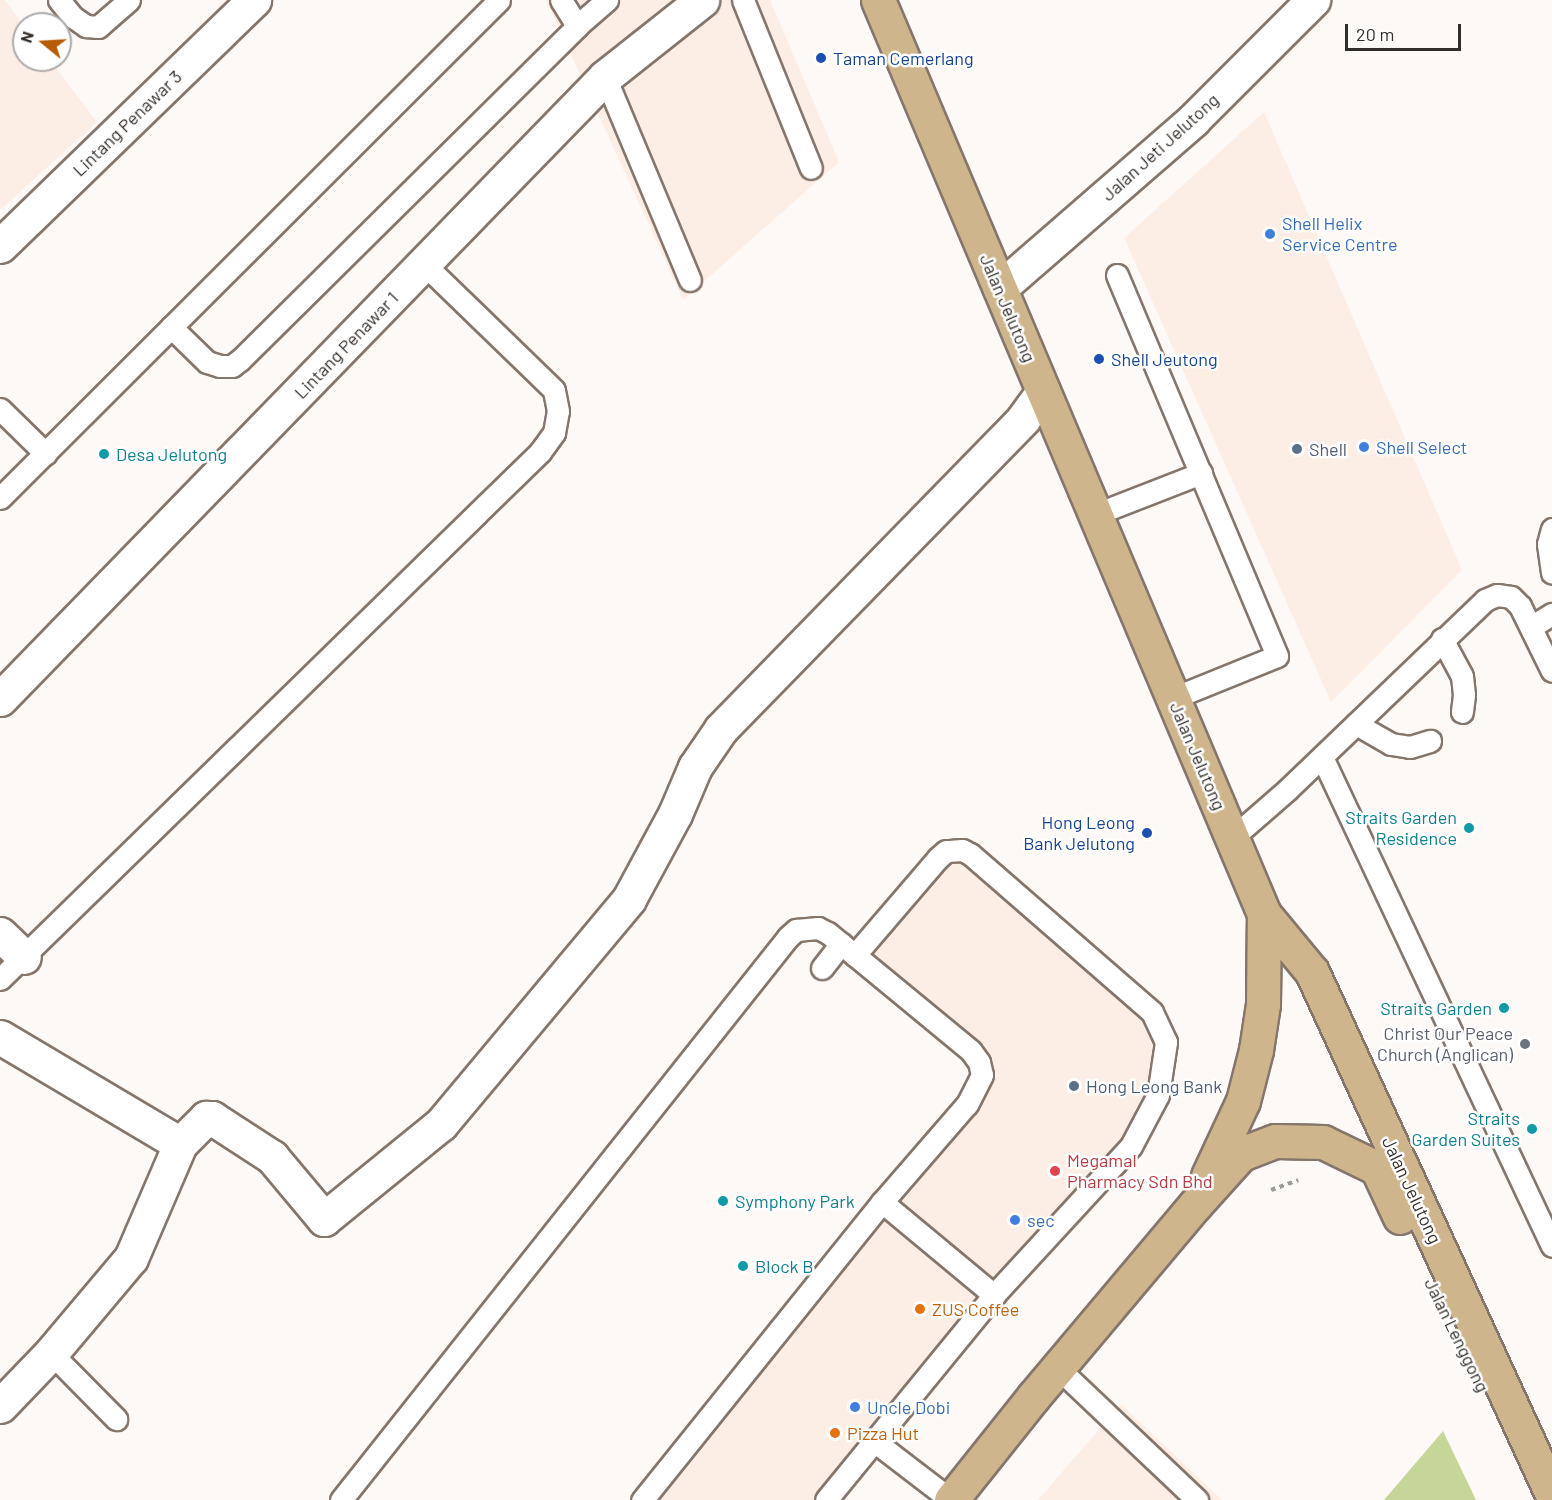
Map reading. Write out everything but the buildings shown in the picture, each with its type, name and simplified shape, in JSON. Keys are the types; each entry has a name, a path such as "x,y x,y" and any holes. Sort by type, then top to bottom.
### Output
{"main road":[{"name":"Jalan Jelutong","path":"878,0 1264,914 1312,972 1545,1482"},
{"name":"Jalan Lenggong","path":"1194,1205 1243,1101 1251,1075 1263,1004 1264,914"},
{"name":"Jalan Lenggong","path":"951,1500 1194,1205 1241,1154 1275,1141 1323,1142 1377,1168 1545,1482"}],"street":[{"name":"Lintang Penawar 3","path":"0,246 254,0"},
{"name":"Lintang Penawar 1","path":"0,699 425,265 605,77 702,0"},
{"name":"Jalan Jeti Jelutong","path":"1000,288 1193,120 1313,0"},
{"path":"0,1406 51,1353 131,1258 151,1216 162,1179 180,1144 206,1118 213,1118 272,1157 324,1219 441,1124 629,899 675,814 695,767 721,729 1023,419 1043,391"},
{"path":"0,934 24,957"},
{"path":"0,1037 180,1144"}],"lane":[{"path":"59,0 73,17 86,26 98,27 129,0"},
{"path":"0,498 499,0"},
{"path":"561,0 577,26"},
{"path":"171,327 207,362 220,366 232,366 577,26 607,0"},
{"path":"743,0 811,168"},
{"path":"605,77 690,280"},
{"path":"0,979 540,452 554,433 558,411 554,390 425,265"},
{"path":"1117,275 1277,656 1173,698"},
{"path":"0,409 46,454"},
{"path":"1096,514 1201,473"},
{"path":"1552,529 1548,544 1552,573"},
{"path":"1232,838 1322,758 1442,639 1485,600 1497,595 1511,597 1520,606 1552,671"},
{"path":"1531,627 1552,614"},
{"path":"1442,639 1462,676 1464,695 1462,712"},
{"path":"1356,724 1391,744 1410,747 1430,741"},
{"path":"1322,758 1552,1246"},
{"path":"822,968 848,950 946,851 962,850 970,854 1152,1012 1166,1042 1158,1095 1131,1146 994,1294 826,1500"},
{"path":"341,1500 788,937 796,930 818,928 971,1051 979,1062 982,1075 967,1104 882,1202 642,1500"},
{"path":"882,1202 994,1294"},
{"path":"51,1353 116,1419"},
{"path":"1058,1368 1197,1500"},
{"path":"874,1441 951,1500"}],"path":[{"path":"1270,1190 1299,1180"}],"shaded area":[{"path":"0,0 5,0 14,12 12,72 59,72 97,122 0,210"},
{"path":"546,0 770,0 839,162 683,300"},
{"path":"1264,112 1462,570 1331,702 1124,238"},
{"path":"955,849 1152,1012 1166,1042 1131,1146 826,1500 642,1500 982,1075 855,955"},
{"path":"1121,1404 1222,1500 1038,1500"}],"green space":[{"path":"1443,1431 1476,1500 1384,1500"}],"place":[{"name":"Taman Cemerlang","path":"821,58"},
{"name":"Shell Helix Service Centre","path":"1270,234"},
{"name":"Shell Jeutong","path":"1099,359"},
{"name":"Shell Select","path":"1364,447"},
{"name":"Shell","path":"1297,449"},
{"name":"Desa Jelutong","path":"104,454"},
{"name":"Straits Garden Residence","path":"1469,828"},
{"name":"Hong Leong Bank Jelutong","path":"1147,833"},
{"name":"Straits Garden","path":"1504,1008"},
{"name":"Christ Our Peace Church (Anglican)","path":"1525,1044"},
{"name":"Hong Leong Bank","path":"1074,1086"},
{"name":"Straits Garden Suites","path":"1532,1129"},
{"name":"Megamal Pharmacy Sdn Bhd","path":"1055,1171"},
{"name":"Symphony Park","path":"723,1201"},
{"name":"sec","path":"1015,1220"},
{"name":"Block B","path":"743,1266"},
{"name":"ZUS Coffee","path":"920,1309"},
{"name":"Uncle Dobi","path":"855,1407"},
{"name":"Pizza Hut","path":"835,1433"}]}
